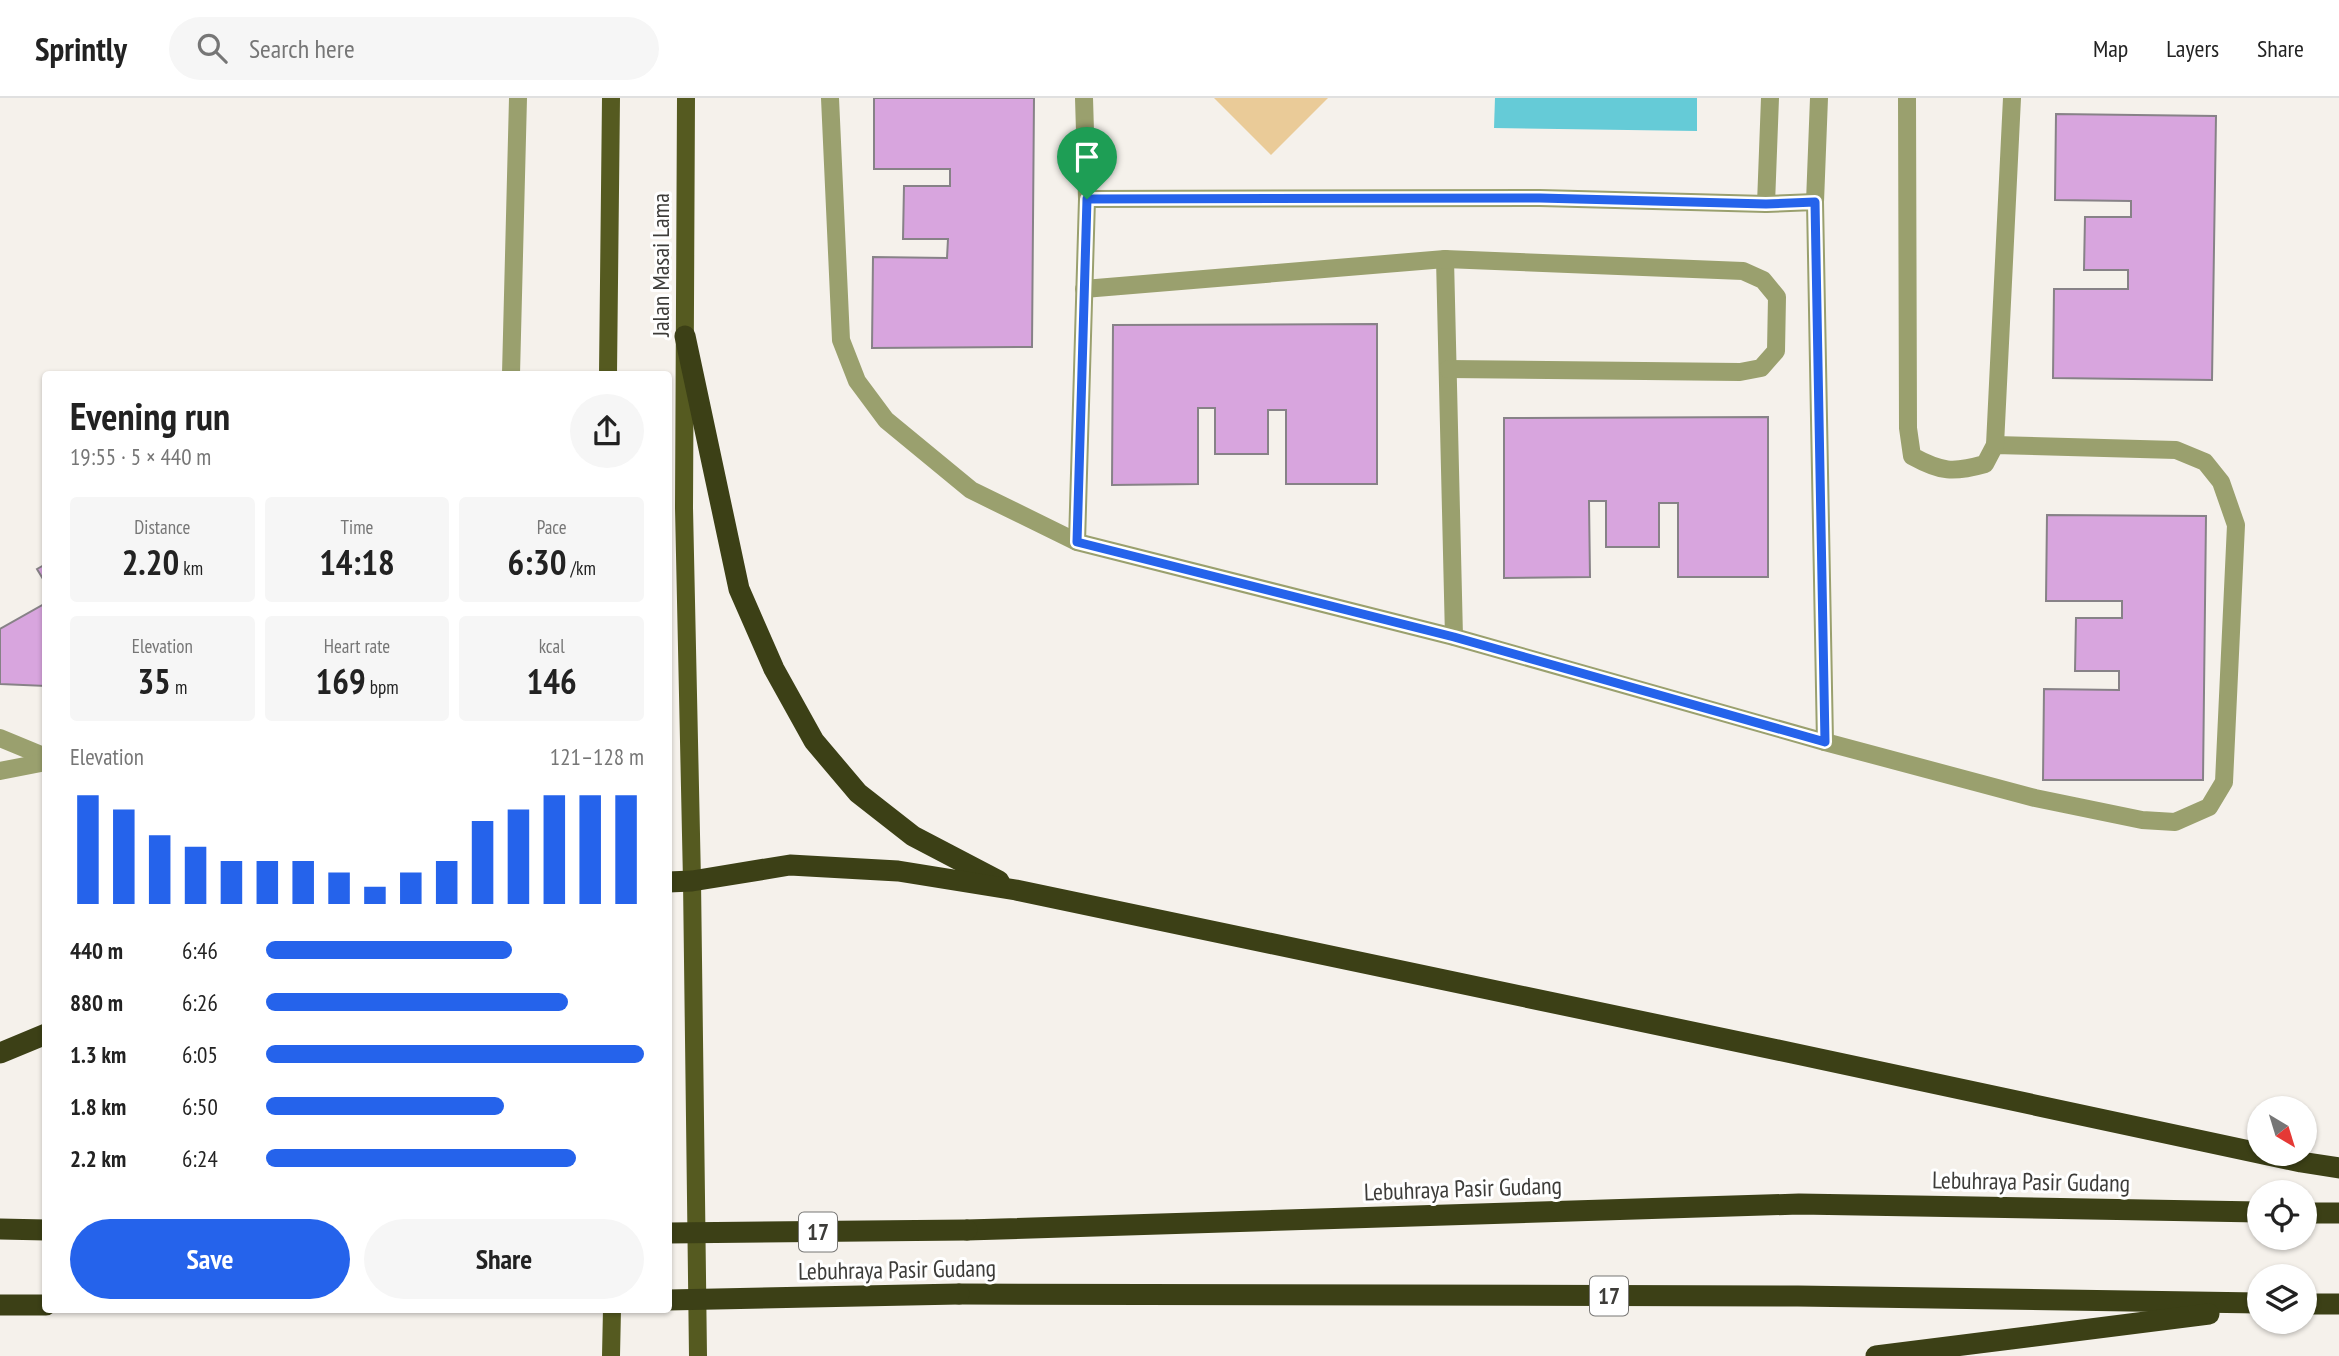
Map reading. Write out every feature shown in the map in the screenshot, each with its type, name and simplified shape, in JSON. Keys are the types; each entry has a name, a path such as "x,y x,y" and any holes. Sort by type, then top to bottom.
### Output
{"highway":[{"path":"685,336 739,589 774,669 814,741 858,793 913,836 1016,890"},
{"path":"672,882 790,865 898,871 1016,890 2339,1168"},
{"path":"0,1053 42,1036"},
{"name":"Lebuhraya Pasir Gudang","path":"672,1233 967,1230 1799,1204 2247,1212"},
{"path":"2317,1213 2339,1213"},
{"path":"0,1229 42,1230"},
{"name":"Lebuhraya Pasir Gudang","path":"672,1300 959,1294 1798,1296 2247,1305"},
{"path":"2317,1304 2339,1304"},
{"path":"0,1305 42,1305"},
{"path":"1876,1356 2247,1307"}],"main road":[{"name":"Jalan Masai Lama","path":"608,371 611,98"},
{"name":"Jalan Masai Lama","path":"686,98 685,522 698,1356"},
{"path":"611,1356 612,1313"}],"lane":[{"path":"511,371 518,98"},
{"path":"830,98 841,340 857,381 886,420 971,490 1077,542 1454,637 1825,742 2035,798 2142,820 2175,822 2209,807 2224,782 2236,525 2221,482 2205,462 2176,450 1995,445"},
{"path":"1077,542 1087,199 1084,98"},
{"path":"1766,204 1770,98"},
{"path":"1819,98 1815,202 1825,742"},
{"path":"1907,98 1908,428 1912,456 1934,468 1962,470 1984,464 1995,445 2012,98"},
{"path":"1087,199 1540,198 1766,204 1815,202"},
{"path":"1084,289 1446,260 1743,271 1763,280 1777,296 1776,351 1761,368 1740,372 1448,369"},
{"path":"1446,260 1454,637"},
{"path":"0,738 42,758"},
{"path":"0,771 42,761"}],"shaded area":[{"path":"1214,98 1328,98 1271,155"}],"water":[{"path":"1495,98 1697,98 1697,131 1494,128"}],"building":[{"path":"874,98 1034,98 1032,347 872,348 873,257 947,258 948,239 903,239 904,186 950,186 950,169 874,169"},
{"path":"2056,114 2216,116 2212,380 2053,378 2054,289 2128,289 2128,270 2084,270 2085,217 2131,217 2131,201 2055,200"},
{"path":"1377,324 1377,484 1286,484 1286,410 1268,410 1268,454 1215,454 1215,408 1198,408 1198,484 1112,485 1113,325"},
{"path":"1768,417 1768,577 1678,577 1678,503 1659,503 1659,547 1606,547 1606,501 1589,501 1590,577 1504,578 1504,418"},
{"path":"2047,515 2206,516 2203,780 2043,780 2044,689 2119,690 2119,671 2075,671 2076,618 2122,618 2122,601 2046,601"},
{"path":"42,605 42,686 0,684 0,629"}],"route":[{"path":"1540,198 1766,204 1815,202 1825,742 1454,637 1077,542 1087,199 1540,198"}]}
